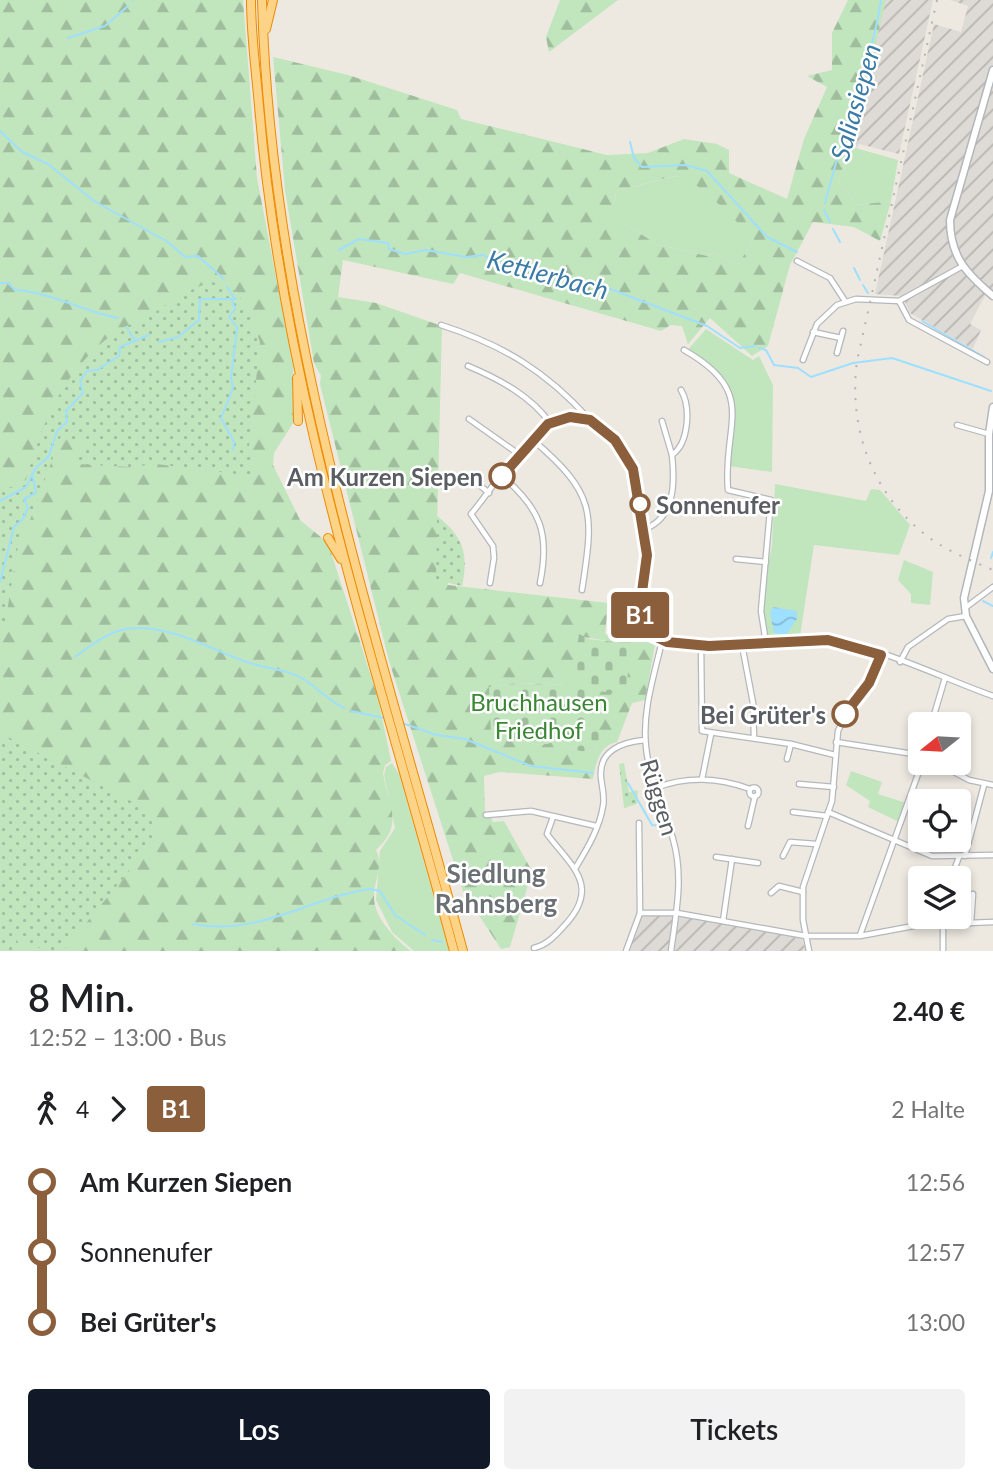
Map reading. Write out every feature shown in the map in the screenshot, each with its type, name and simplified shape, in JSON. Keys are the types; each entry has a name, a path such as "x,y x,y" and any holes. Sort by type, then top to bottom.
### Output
{"highway":[{"path":"251,0 266,192 296,354 356,601"},
{"path":"262,0 263,53 277,190 310,379 346,535 454,951"},
{"path":"263,53 272,0"},
{"path":"296,354 299,421"},
{"path":"328,538 341,558 387,694"},
{"path":"407,766 463,951"}],"street":[{"path":"993,70 950,220 952,244 961,267 993,296"},
{"path":"797,261 830,278 845,301"},
{"path":"803,360 813,332 828,310 845,301 899,301 961,267"},
{"path":"899,301 909,320 987,362"},
{"path":"442,325 508,351 568,397 621,446 632,466 644,528 647,565 639,614 647,631 662,641 701,645 828,640 881,655 993,696"},
{"path":"837,353 842,331"},
{"path":"813,332 841,338"},
{"path":"684,351 712,368 727,389 733,422 728,490 771,500 761,611 766,643"},
{"path":"468,366 514,390 538,408 550,423"},
{"path":"672,455 685,439 685,398 681,390"},
{"path":"993,407 989,434 992,464 989,491 966,580 965,612 989,653 993,669"},
{"path":"490,583 495,558 493,546 471,515 550,423 570,417 590,420"},
{"path":"469,419 520,455"},
{"path":"644,528 659,520 668,507 673,487 672,455 662,421"},
{"path":"957,425 989,434"},
{"path":"533,440 568,472 588,508 590,535 583,590"},
{"path":"502,476 526,498 541,525 545,549 540,583"},
{"path":"465,484 472,479 487,495"},
{"path":"736,559 766,562"},
{"path":"900,662 908,647 948,619 965,612 993,587"},
{"name":"Rüggen","path":"662,641 646,710 645,740 655,788 676,851 677,913 671,951"},
{"path":"701,645 701,729 711,734 791,744 835,755"},
{"path":"742,645 753,704 754,738"},
{"path":"810,951 806,936 803,892 834,788 836,743 845,714 869,683 881,655"},
{"path":"935,712 946,678"},
{"path":"702,779 711,734"},
{"path":"576,867 604,803 600,773 604,759 620,745 645,740"},
{"path":"836,743 908,753"},
{"path":"787,759 791,744"},
{"path":"860,936 918,775"},
{"path":"963,775 984,785 993,785"},
{"path":"655,788 680,779 702,779 758,789 748,826"},
{"path":"799,784 834,788"},
{"path":"965,856 984,785"},
{"path":"486,815 528,811 596,826"},
{"path":"793,812 828,814 932,856 993,855"},
{"path":"534,948 545,944 576,912 582,892 576,867 547,834 554,817"},
{"path":"626,951 640,913 639,823"},
{"path":"783,856 790,842 816,844"},
{"path":"716,857 758,863"},
{"path":"955,866 958,857"},
{"path":"723,921 732,859"},
{"path":"771,892 779,886 803,892"},
{"path":"973,894 971,923 993,922"},
{"path":"640,913 677,913 806,936 860,936 908,926"},
{"path":"942,929 943,951"}],"shaded area":[{"path":"886,0 933,0 899,154 859,144 857,148 846,145"},
{"path":"950,0 993,0 993,291 989,288 970,324 981,330 973,349 910,313 902,296 875,294 934,24 961,32 968,6"},
{"path":"641,914 673,914 777,933 802,939 806,951 628,951"}],"green space":[{"path":"0,0 243,0 257,178 293,366 295,420 274,453 273,465 300,520 328,543 378,698 391,761 385,765 383,773 391,805 392,823 385,841 376,850 379,865 374,902 385,926 411,951 0,951"},
{"path":"560,0 618,0 549,52 546,37"},
{"path":"848,0 886,0 852,147 838,182 857,205 891,201 880,241 854,227 813,222 790,265 768,346 752,356 710,318 688,344 682,326 671,325 661,331 460,273 453,284 343,260 338,297 376,303 442,326 437,526 448,585 608,603 605,634 626,637 642,634 655,645 645,700 632,703 617,742 606,747 599,756 593,779 500,772 484,776 485,816 491,817 493,822 504,821 532,871 510,947 501,949 463,891 389,661 320,384 321,376 314,363 285,190 273,57 348,75 457,110 461,119 607,155 648,153 684,139 717,144 729,150 729,173 787,199 804,139 827,87 807,76 832,70 832,33","holes":["675,176 684,178 705,192 754,239 737,266 715,253 707,256 656,244 632,228 604,218 615,201 616,191","584,637 632,645 599,691 599,740 594,750 576,750 560,741 540,745 492,735 490,687 517,683 571,685"]},
{"path":"852,147 898,160 891,201 857,205 838,182"},
{"path":"676,176 706,192 754,239 737,266 715,253 707,256 656,244 632,228 603,218 615,201 616,191"},
{"path":"213,282 236,291 249,312 260,342 249,446 253,476 156,464 129,467 74,464 87,439 84,437 72,443 62,433 29,523 21,529 5,623 0,621 0,492 26,480 48,416 59,396 84,360 100,344 119,330 145,319 187,292"},
{"path":"706,329 753,360 759,356 773,385 772,472 729,466 729,400 716,377 685,353"},
{"path":"775,484 866,501 871,489 880,490 910,525 899,555 814,545 800,636 768,640 761,604 772,545"},
{"path":"437,516 453,531 462,546 465,564 462,586 436,580"},
{"path":"904,560 933,572 930,605 911,603 911,594 898,580"},
{"name":"Bruchhausen Friedhof","path":"579,634 589,639 632,644 625,695 599,691 599,740 594,750 576,750 560,741 540,745 491,735 489,687 517,683 571,685"},
{"path":"0,733 150,811 152,842 140,853 129,871 63,951 46,951 15,937 23,951 0,951"},
{"path":"392,763 399,774 449,951 414,951 392,932 376,900 380,851 395,828 384,775 386,767"},
{"path":"624,763 629,792 638,790 637,804 624,808 619,764"},
{"path":"851,771 882,782 878,794 906,803 899,822 868,807 870,801 846,785"}],"water":[{"path":"773,607 797,611 797,619 786,635 774,633 770,612"}],"waterway":[{"name":"Saliasiepen","path":"825,204 863,78 881,0"},
{"path":"68,38 105,26 128,6"},
{"path":"0,131 22,152 48,164 94,201 168,242 185,257 198,256 224,279"},
{"path":"630,142 634,158 642,167 686,165 707,171 767,237 797,252"},
{"name":"Saliasiepen","path":"824,210 830,222"},
{"name":"Saliasiepen","path":"833,229 840,242"},
{"name":"Kettlerbach","path":"339,250 359,239 388,243 389,249 405,254 426,250 466,257 483,255 504,266 597,284 707,326 740,348 755,346"},
{"name":"Saliasiepen","path":"854,268 860,280"},
{"path":"0,283 8,283 15,290 41,294 118,318"},
{"name":"Saliasiepen","path":"863,285 868,293"},
{"path":"227,287 235,299"},
{"name":"Kettlerbach","path":"159,342 178,337 199,320 200,299 236,299"},
{"path":"232,300 235,309 229,317 237,327 231,378 233,388 221,418 234,442 233,450"},
{"name":"Saliasiepen","path":"922,321 984,357"},
{"path":"127,328 134,339"},
{"name":"Kettlerbach","path":"0,501 26,487 35,469 49,456 57,431 67,422 66,411 83,393 80,381 87,371 97,370 119,356 120,347 149,335"},
{"path":"759,348 766,350 774,365 798,368 811,377 853,363 892,358 991,391"},
{"path":"0,582 14,527 22,520 28,508 24,499 36,493 33,477"},
{"path":"991,558 993,552"},
{"path":"983,601 993,606"},
{"path":"75,657 113,633 126,629 155,629 252,664 297,676 344,708"},
{"path":"351,711 384,718"},
{"path":"402,723 437,735 465,739 531,766 593,773"},
{"path":"628,783 652,825 660,826"},
{"path":"193,924 216,927 261,921 370,889 380,891 395,915 425,935"},
{"path":"432,940 442,942"}],"railway":[{"path":"937,0 857,361 856,411 868,458 878,480 908,519 935,541 993,570"}],"bus line":[{"name":"B1","path":"502,476 548,424 570,417 583,418 597,424 625,452 634,474 647,559 639,614 647,631 662,641 676,644 709,646 828,640 881,655 869,683 845,714"}],"place":[{"name":"Am Kurzen Siepen","path":"502,476"},
{"name":"Sonnenufer","path":"640,504"},
{"name":"Bei Grüter's","path":"845,714"}],"district":[{"name":"Siedlung Rahnsberg","path":"496,888"}]}
